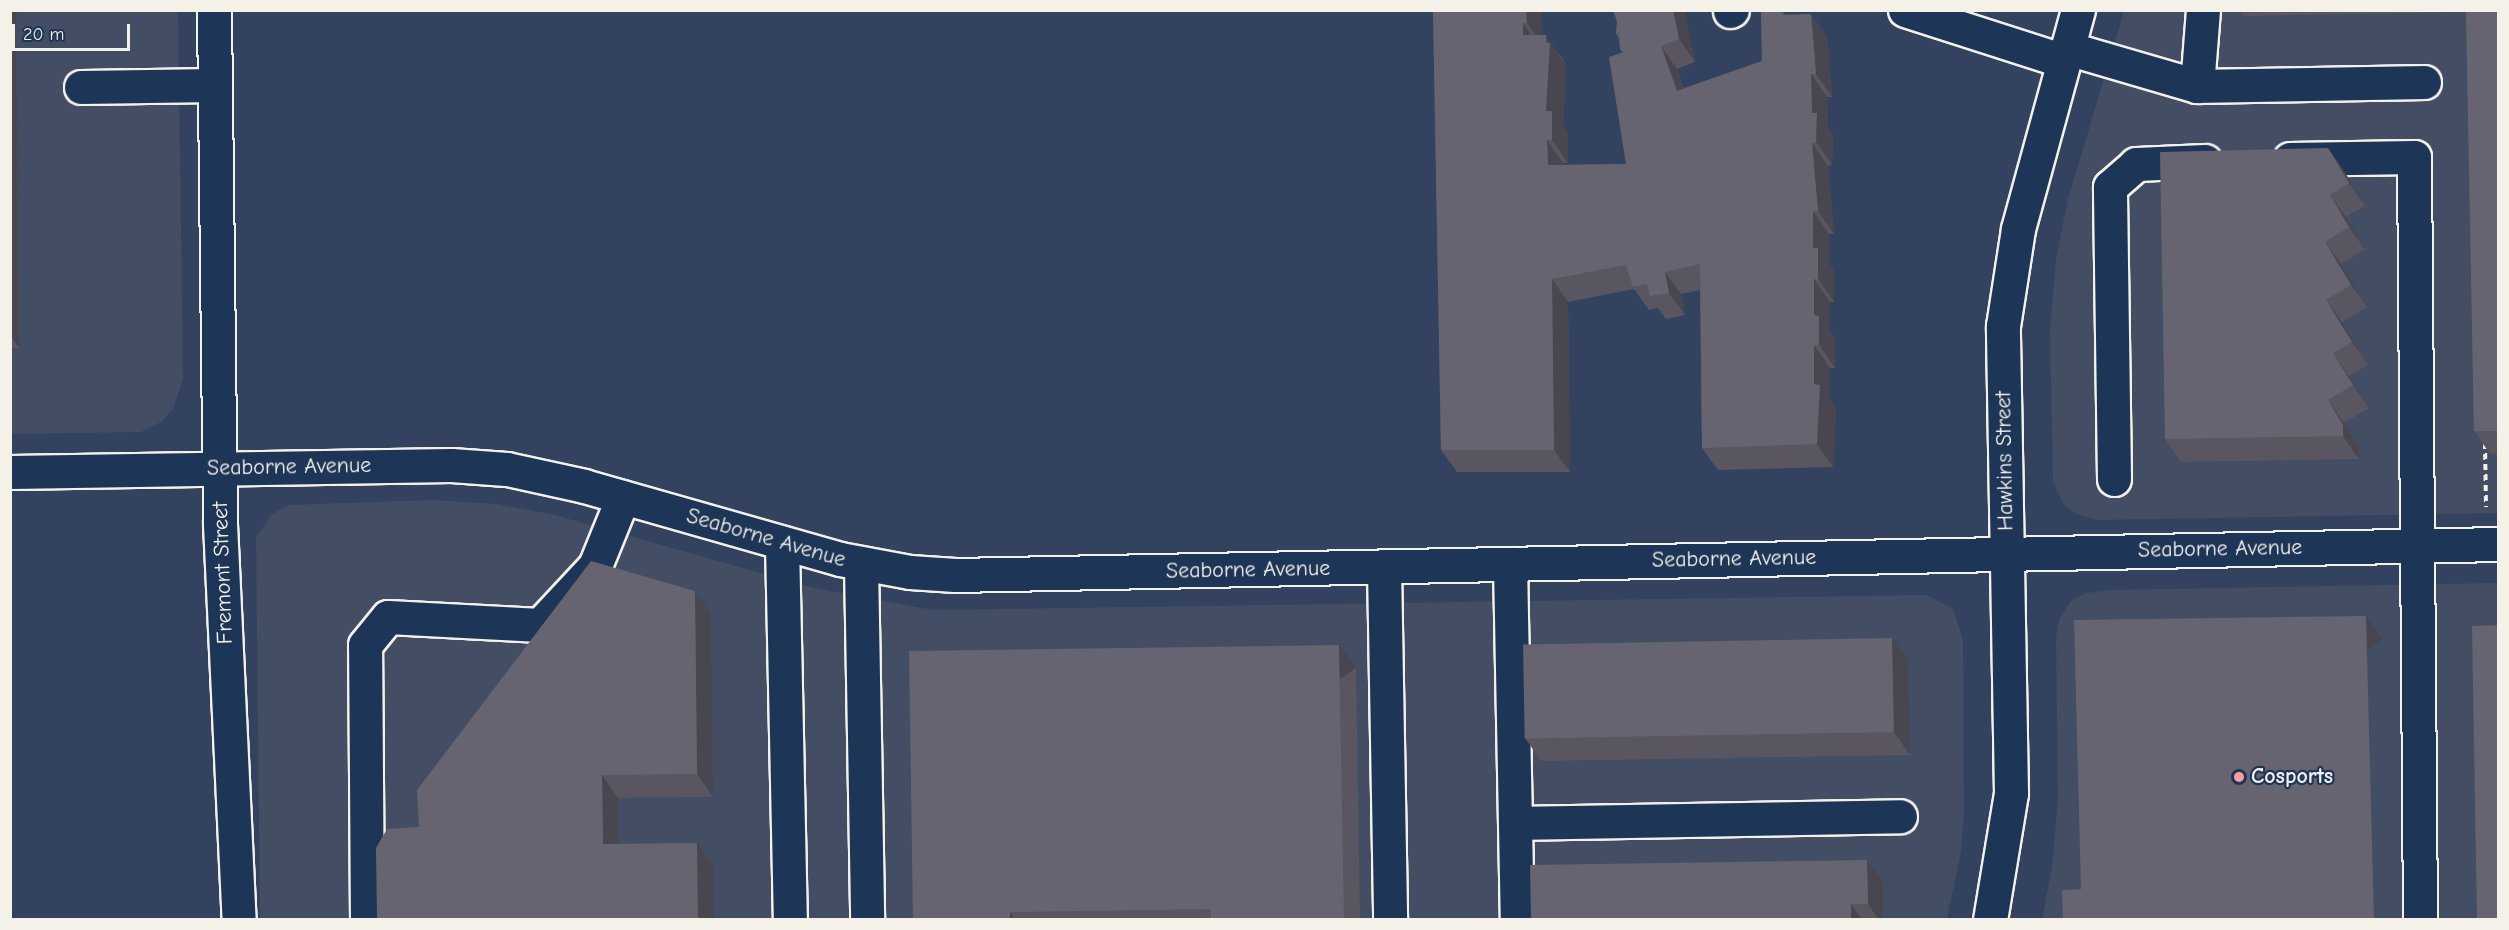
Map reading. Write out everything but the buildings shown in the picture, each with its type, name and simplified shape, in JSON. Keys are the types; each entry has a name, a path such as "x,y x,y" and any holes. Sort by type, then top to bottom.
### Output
{"street":[{"name":"Fremont Street","path":"214,10 220,468 239,920"},
{"path":"1905,10 2065,55 2197,86 2424,82"},
{"name":"Hawkins Street","path":"1990,920 2011,793 2003,326 2018,229 2078,10"},
{"path":"2197,86 2203,10"},
{"path":"81,87 215,85"},
{"path":"2114,479 2110,187 2136,164 2414,157 2414,545 2420,920"},
{"name":"Seaborne Avenue","path":"10,472 451,465 507,469 623,497 861,564 910,572 1002,576 2006,552 2493,544"},
{"path":"368,920 365,645 388,617 540,625 595,566 623,497"},
{"path":"782,543 790,920"},
{"path":"861,564 867,920"},
{"path":"1510,564 1517,920"},
{"path":"1384,567 1390,920"},
{"path":"1515,823 1900,816"}],"path":[{"path":"2485,440 2493,544"}],"shaded area":[{"path":"10,11 178,11 183,379 173,409 161,422 141,432 11,434"},
{"path":"2124,11 2498,11 2498,513 2097,520 2077,514 2064,505 2053,482 2050,329 2056,260 2067,203"},
{"path":"432,500 496,504 555,515 814,588 933,610 1927,595 1953,609 1963,640 1964,811 1961,851 1947,919 260,920 256,538 272,514 289,505"},
{"path":"2498,583 2498,919 2042,920 2052,867 2058,799 2056,637 2060,617 2072,600 2086,593 2113,590"}],"place":[{"name":"Cosports","path":"2239,777"}]}
